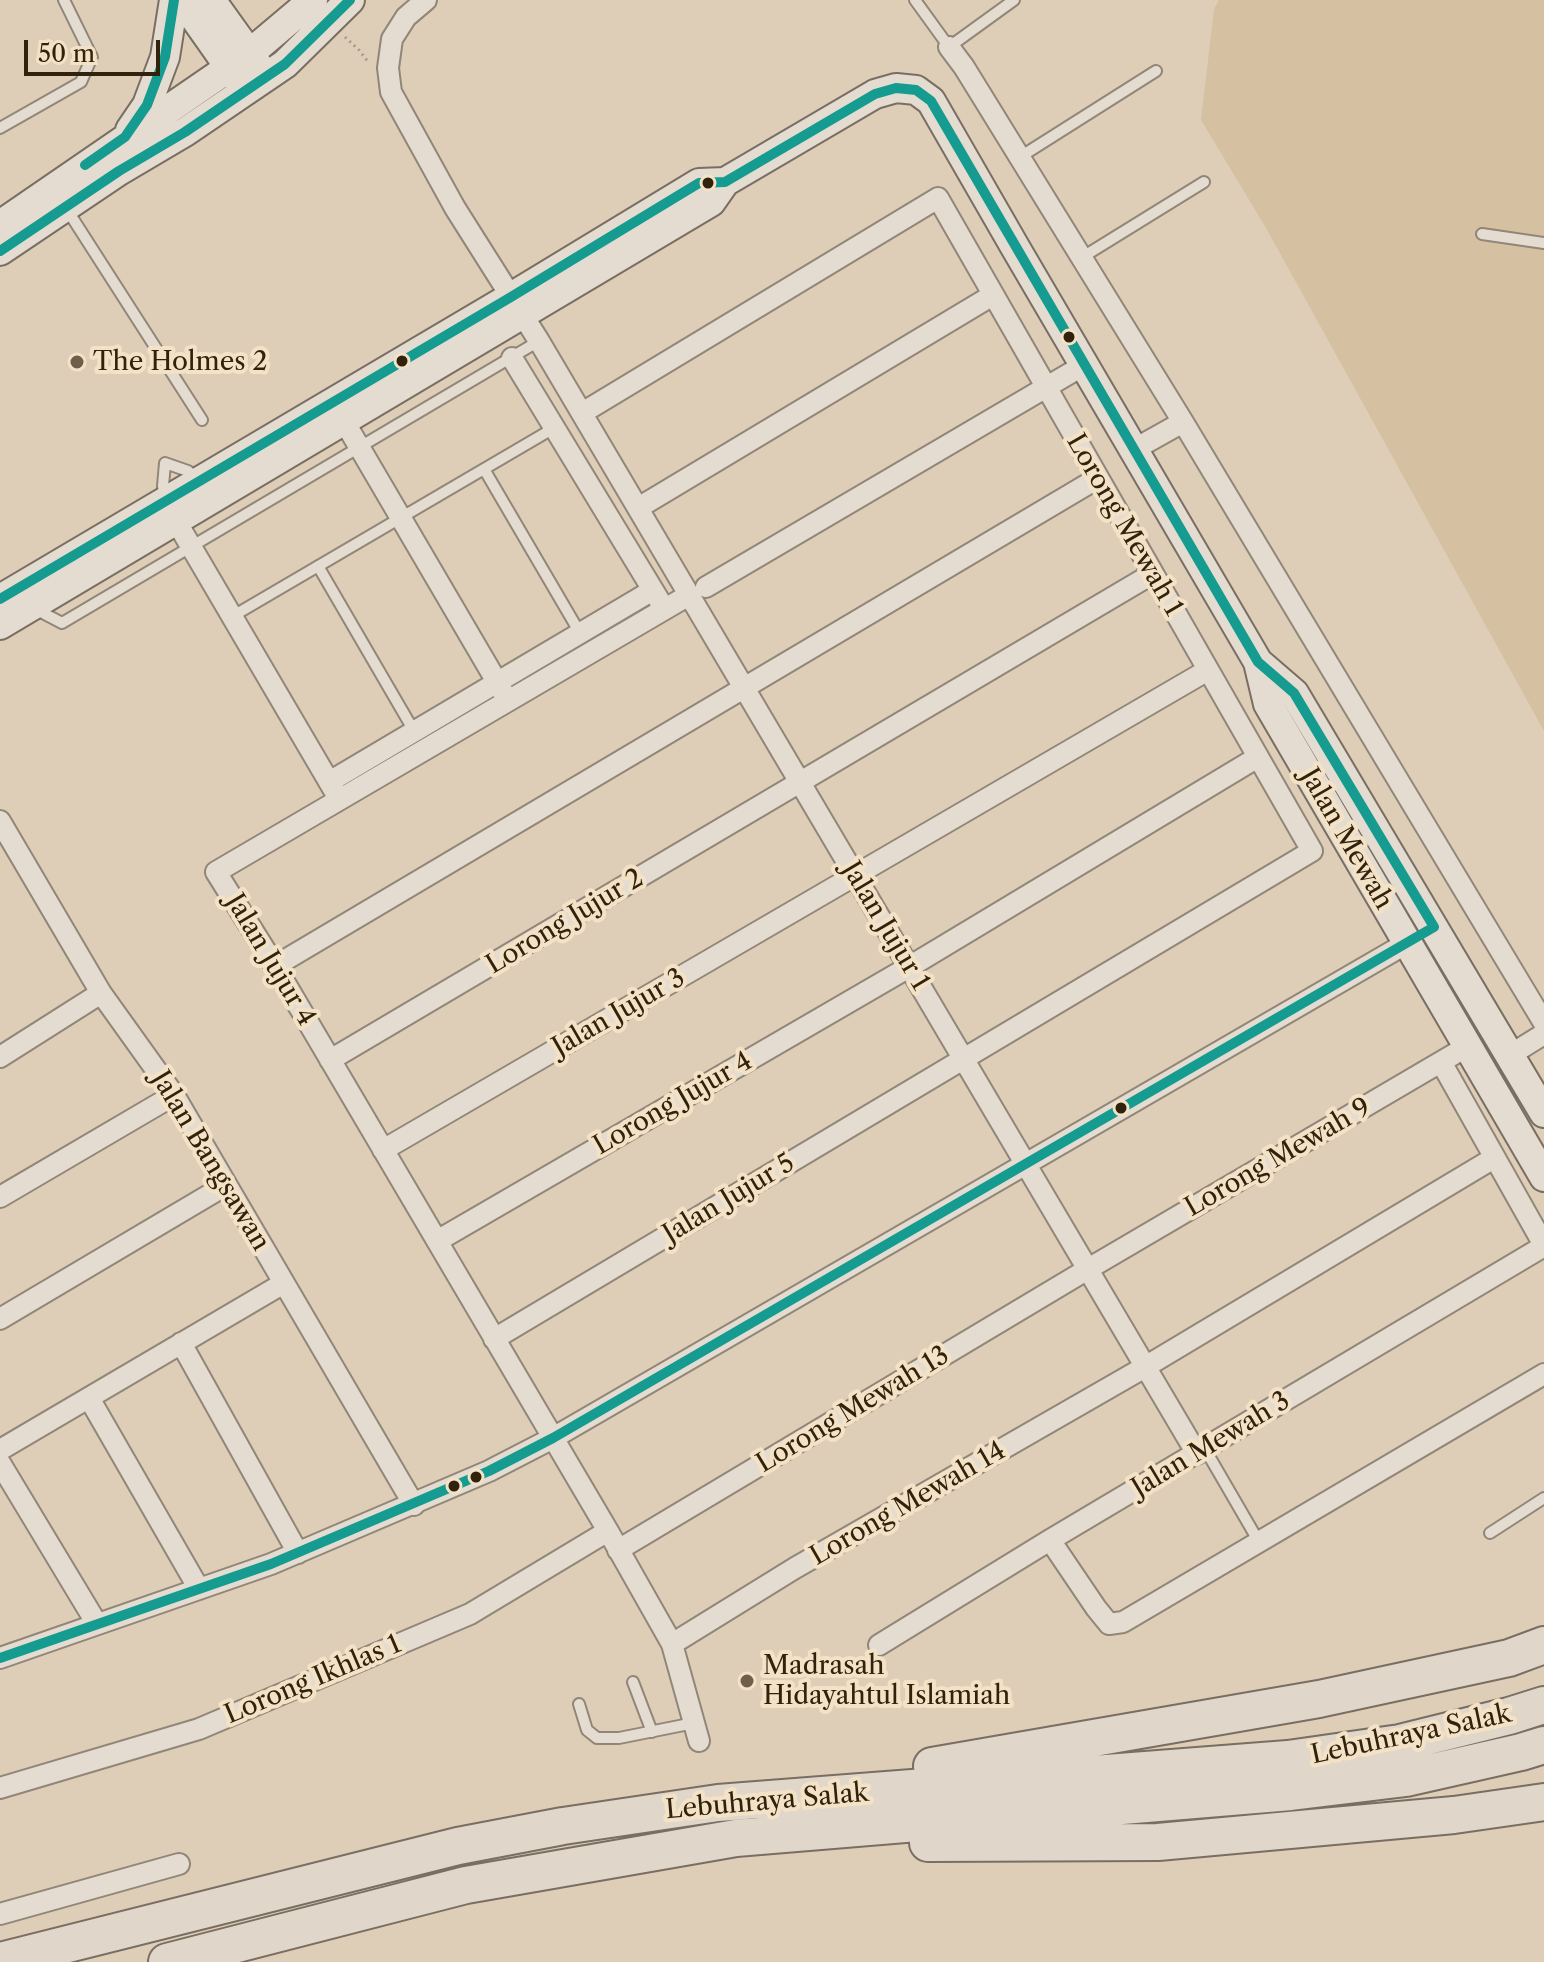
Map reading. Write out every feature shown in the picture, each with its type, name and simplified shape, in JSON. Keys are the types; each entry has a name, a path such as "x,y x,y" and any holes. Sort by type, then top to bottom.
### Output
{"highway":[{"path":"1509,1658 1544,1636"},
{"path":"718,1803 1319,1699 1509,1658 1544,1645"},
{"name":"Lebuhraya Salak","path":"0,1961 458,1846 563,1826 718,1803 1288,1759 1400,1743 1544,1705"},
{"name":"Lebuhraya Salak","path":"167,1962 466,1885 736,1838 1291,1792 1406,1778 1544,1745"},
{"path":"736,1838 948,1843 1158,1842 1454,1815 1544,1802"}],"street":[{"path":"125,137 147,105 165,57 174,0"},
{"path":"182,0 239,60 256,84"},
{"path":"211,0 239,60"},
{"path":"0,225 239,60 321,11 350,0"},
{"path":"391,92 388,68 392,39 406,17 426,0"},
{"path":"0,251 285,64 321,11"},
{"path":"949,47 1183,422 1544,1023"},
{"name":"Jalan Mewah","path":"517,306 711,202 725,182 875,94 896,88 916,90 931,101 1258,662 1268,704 1544,1177"},
{"name":"Jalan Jujur 1","path":"391,92 455,208 539,341 638,508 697,591 744,687 800,783 1145,1367 1201,1452"},
{"name":"Lorong Mewah 1","path":"582,413 938,198 1312,851"},
{"path":"638,508 993,295"},
{"path":"0,599 344,421 517,306"},
{"path":"0,625 171,511 200,481 517,306"},
{"path":"512,358 665,609"},
{"name":"Jalan Jujur 4","path":"553,1438 275,966 216,872 334,791 508,701 1084,365"},
{"path":"344,421 508,701"},
{"path":"1133,450 1183,422"},
{"path":"275,966 1098,478"},
{"path":"171,511 334,791 414,731 653,590"},
{"name":"Lorong Jujur 2","path":"330,1060 1152,574"},
{"name":"Jalan Mewah","path":"1258,662 1294,693 1544,1113"},
{"name":"Jalan Jujur 3","path":"383,1150 1208,670"},
{"name":"Lorong Jujur 4","path":"437,1241 909,967 1258,757"},
{"name":"Jalan Bangsawan","path":"0,821 101,993 174,1095 414,1505"},
{"name":"Jalan Jujur 5","path":"494,1339 1312,851"},
{"path":"0,1658 298,1553 489,1471 553,1438 1434,927"},
{"path":"0,1057 101,993"},
{"path":"1510,1055 1544,1034"},
{"name":"Lorong Mewah 9","path":"1088,1269 1468,1046"},
{"path":"1441,1062 1544,1245"},
{"path":"0,1197 174,1095"},
{"name":"Lorong Mewah 14","path":"672,1644 795,1568 1145,1367 1494,1158"},
{"path":"0,1319 226,1185"},
{"name":"Jalan Mewah 3","path":"879,1645 1544,1245"},
{"name":"Lorong Mewah 13","path":"618,1550 1088,1269"},
{"path":"0,1450 284,1283"},
{"path":"181,1343 298,1553"},
{"path":"1050,1540 1109,1624 1123,1622 1544,1374"},
{"path":"89,1398 199,1589"},
{"path":"553,1438 672,1644 697,1732"},
{"path":"0,1463 97,1624"},
{"name":"Lorong Ikhlas 1","path":"0,1788 199,1729 470,1614 608,1531"},
{"path":"0,1914 179,1864"}],"lane":[{"path":"0,128 81,82 92,57 64,0"},
{"path":"915,0 949,47 1014,0"},
{"path":"1020,157 1156,71"},
{"path":"1081,258 1204,182"},
{"path":"65,207 202,420"},
{"path":"1482,234 1544,243"},
{"path":"34,604 41,612 62,623 539,341"},
{"path":"233,616 554,428"},
{"path":"484,469 580,633"},
{"path":"318,566 414,731"},
{"path":"1201,1452 1259,1542"},
{"path":"1490,1533 1544,1498"},
{"path":"633,1682 652,1732"},
{"path":"579,1704 587,1730 597,1738 652,1732 697,1732"}],"path":[{"path":"321,11 359,50 391,92"}],"shaded area":[{"path":"1219,0 1544,0 1544,731 1266,228 1201,120 1214,9"}],"transit line":[{"path":"85,165 125,137 147,105 165,57 174,0"},
{"path":"0,251 285,64 350,0"},
{"path":"0,599 699,183 725,182 875,94 896,88 916,90 931,101 1258,662 1294,693 1434,927 553,1438 489,1471 271,1564 0,1658"}],"place":[{"name":"The Holmes 2","path":"77,362"},
{"name":"Madrasah Hidayahtul Islamiah","path":"747,1681"}]}
